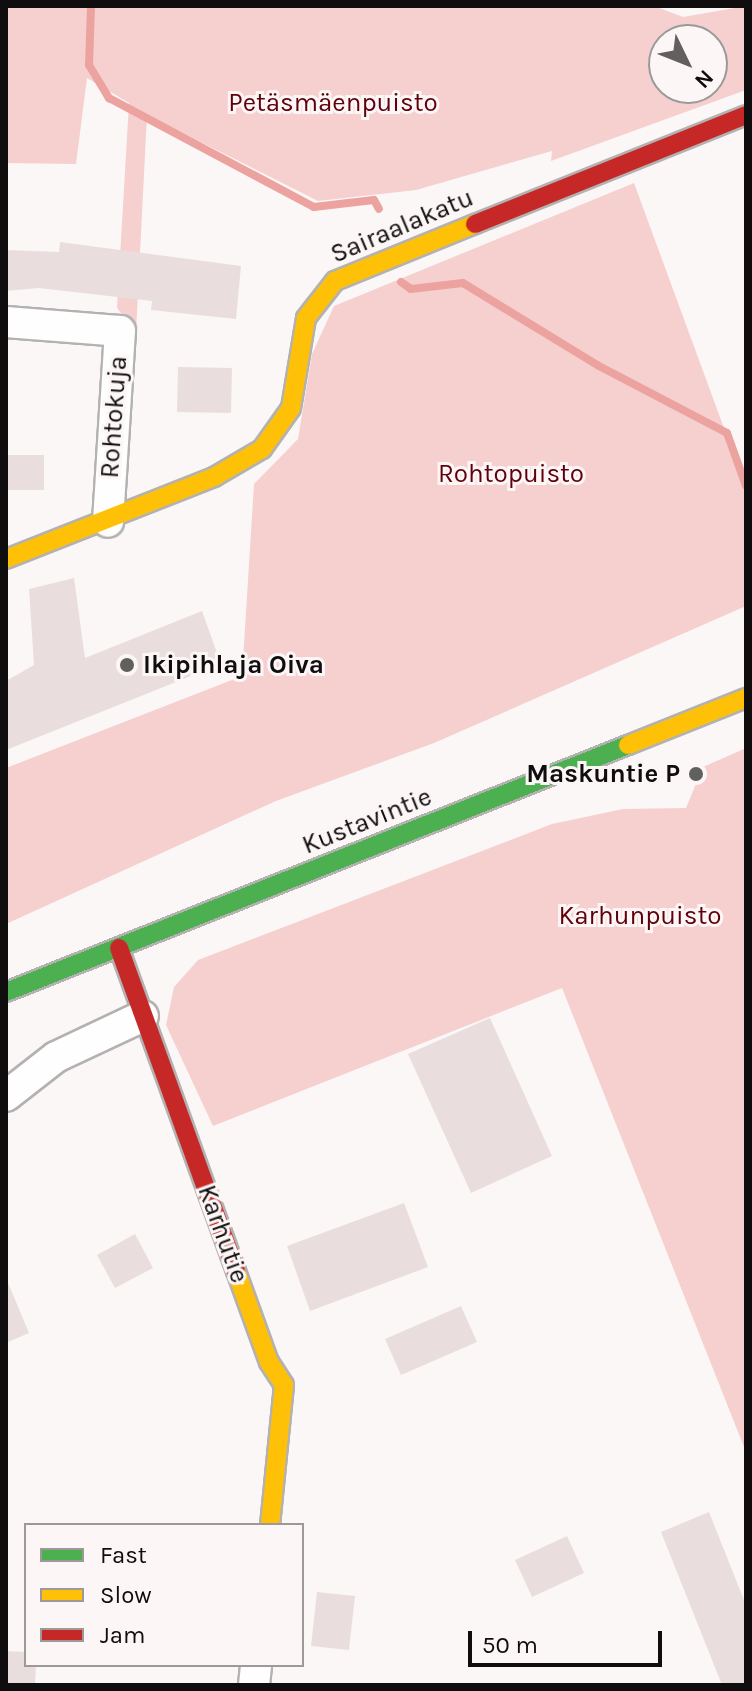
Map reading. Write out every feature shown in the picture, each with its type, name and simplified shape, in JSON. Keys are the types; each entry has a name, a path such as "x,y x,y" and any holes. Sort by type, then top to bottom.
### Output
{"street":[{"name":"Sairaalakatu","path":"6,559 108,522 214,477 262,449 291,408 306,318 335,281 746,115"},
{"name":"Rohtokuja","path":"6,322 120,331 108,522"},
{"name":"Kustavintie","path":"6,992 746,698"},
{"name":"Karhutie","path":"119,948 269,1362 284,1385 270,1523"},
{"path":"6,1096 56,1057 143,1016"}],"green space":[{"name":"Petäsmäenpuisto","path":"6,6 654,6 683,17 746,6 746,90 728,97 728,24 648,24 648,104 708,104 551,161 552,151 416,190 318,201 147,115 136,333 117,308 129,103 87,78 76,164 6,163"},
{"name":"Rohtopuisto","path":"634,183 746,488 746,606 434,743 276,801 6,924 6,768 242,676 254,484 298,439 312,354 334,306"},
{"name":"Karhunpuisto","path":"746,748 746,1452 562,988 213,1126 166,1025 174,987 198,960 552,824 623,809 686,808 703,767"}],"building":[{"path":"60,242 241,266 236,319 151,310 152,301 39,288 6,291 6,250 59,252"},
{"path":"178,367 232,368 231,413 177,412"},
{"path":"6,455 44,455 44,490 6,490"},
{"name":"Ikipihlaja Oiva","path":"74,578 85,658 202,611 221,664 6,750 6,681 34,665 29,589"},
{"path":"490,1018 552,1156 471,1193 408,1054"},
{"path":"404,1203 428,1267 310,1311 287,1246"},
{"path":"135,1234 153,1268 115,1288 97,1255"},
{"path":"6,1278 29,1333 6,1343"},
{"path":"461,1306 477,1342 401,1375 385,1339"},
{"path":"709,1512 746,1605 746,1685 722,1685 661,1532"},
{"path":"567,1536 584,1573 532,1597 515,1560"},
{"path":"317,1592 355,1596 349,1650 311,1646"},
{"path":"6,1651 24,1652 24,1667 36,1667 35,1685 6,1685"}],"waterway":[{"path":"91,6 89,65 109,98 314,207 374,200 379,209"},
{"path":"401,282 411,289 463,283 599,366 727,433 746,486"}],"traffic: fast":[{"path":"6,992 628,745"}],"traffic: slow":[{"path":"6,559 214,477 262,449 291,408 306,318 335,281 475,224"},
{"path":"628,745 746,698"},
{"path":"236,1271 269,1362 284,1385 270,1523"}],"traffic: jam":[{"path":"475,224 746,115"},
{"path":"119,948 236,1271"}],"place":[{"name":"Ikipihlaja Oiva","path":"127,665"},
{"name":"Maskuntie P","path":"696,774"}]}
